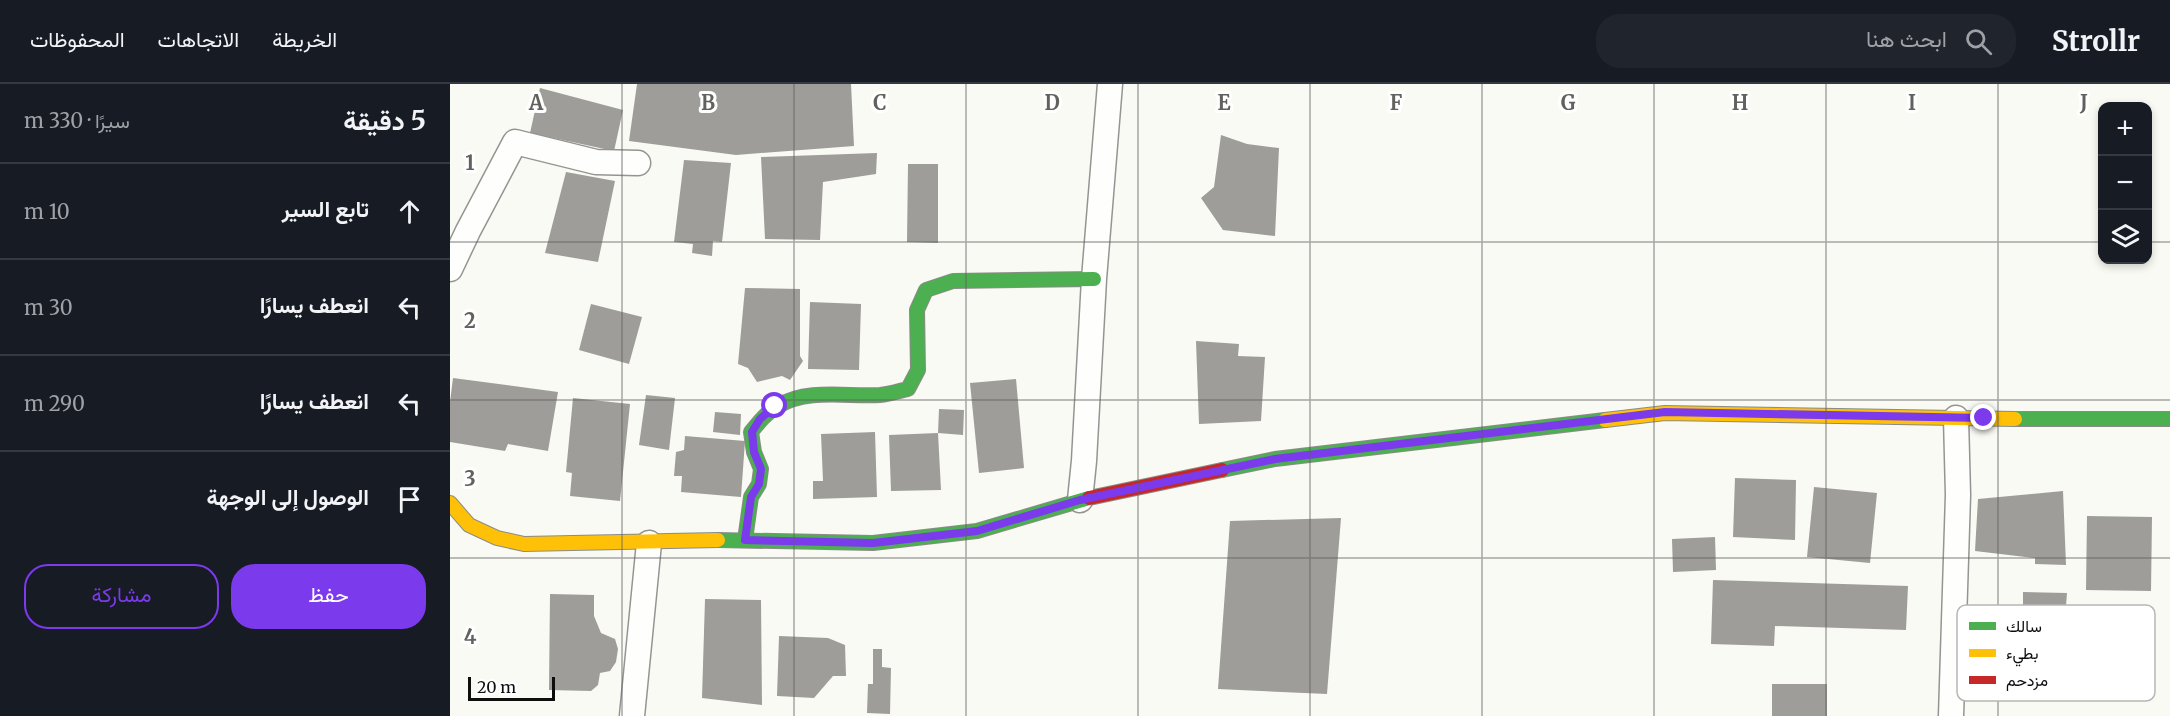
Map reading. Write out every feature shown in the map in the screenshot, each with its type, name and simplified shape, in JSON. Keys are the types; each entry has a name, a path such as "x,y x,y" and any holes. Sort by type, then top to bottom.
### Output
{"street":[{"path":"1080,500 1094,279 1110,84"},
{"path":"450,269 515,142 596,162 638,162"},
{"path":"745,540 751,497 759,484 761,469 754,452 752,432 760,419 775,406 801,396 883,395 908,389 918,370 917,310 926,290 953,281 1094,279"},
{"path":"450,504 469,525 497,538 524,544 745,540 873,543 977,531 1080,500 1275,459 1665,412 1956,418 2170,419"},
{"path":"1951,716 1958,495 1956,418"},
{"path":"632,716 649,543"}],"building":[{"path":"637,84 851,84 854,146 736,155 629,141"},
{"path":"540,88 623,110 614,151 530,133"},
{"path":"1221,135 1247,144 1279,148 1275,236 1223,230 1201,198 1214,187"},
{"path":"877,153 876,174 823,182 820,240 765,239 761,157"},
{"path":"684,160 731,163 722,242 713,241 712,256 692,253 693,244 674,242"},
{"path":"908,164 938,164 938,243 907,242"},
{"path":"566,172 615,181 598,262 545,253"},
{"path":"745,288 800,289 800,356 803,361 790,380 782,376 757,382 748,368 738,364"},
{"path":"810,302 861,304 859,370 808,369"},
{"path":"591,304 642,317 629,364 579,350"},
{"path":"1196,341 1239,344 1238,356 1265,357 1261,421 1199,424"},
{"path":"453,378 558,392 548,451 508,444 505,451 450,442 450,402"},
{"path":"1016,379 1024,468 979,473 970,383"},
{"path":"646,395 675,398 669,450 639,445"},
{"path":"573,398 630,404 620,501 570,496 572,473 566,472"},
{"path":"939,409 964,410 963,435 938,433"},
{"path":"715,412 741,414 740,435 713,432"},
{"path":"875,432 877,497 813,499 813,481 823,481 821,434"},
{"path":"938,433 941,490 891,491 889,435"},
{"path":"685,436 745,441 741,497 681,492 682,476 674,476 676,452 684,450"},
{"path":"1735,478 1796,480 1795,540 1733,537"},
{"path":"1814,487 1877,493 1870,563 1807,557"},
{"path":"2063,491 2066,565 2035,564 2035,558 1975,551 1978,499"},
{"path":"2087,516 2152,517 2151,591 2086,590"},
{"path":"1341,518 1327,694 1218,689 1230,521"},
{"path":"1715,537 1716,570 1673,572 1672,539"},
{"path":"1713,580 1908,586 1906,630 1775,626 1774,646 1711,644"},
{"path":"2023,592 2067,593 2066,605 2023,605"},
{"path":"550,594 594,595 594,616 601,633 615,639 618,649 616,662 610,671 600,673 598,685 591,691 549,690"},
{"path":"705,599 761,600 762,705 702,698"},
{"path":"779,636 828,638 845,645 846,676 833,676 814,698 777,696"},
{"path":"873,649 882,649 882,667 891,668 890,714 867,713 868,684 873,684"},
{"path":"1772,684 1827,684 1827,716 1772,716"}],"traffic: fast":[{"path":"745,540 751,497 759,484 761,469 754,452 751,432 774,408 790,400 828,394 880,395 908,389 918,370 917,310 926,290 953,281 1094,279"},
{"path":"2015,419 2170,419"},
{"path":"1222,470 1275,459 1605,420"},
{"path":"718,540 873,543 977,531 1089,498"}],"traffic: slow":[{"path":"1605,420 1665,413 2015,419"},
{"path":"450,503 469,525 497,538 524,544 718,540"}],"traffic: jam":[{"path":"1089,498 1222,470"}],"route":[{"path":"775,406 760,419 752,432 754,452 761,469 759,484 751,497 745,540 873,543 977,531 1080,500 1275,459 1665,412 1984,418"}]}
